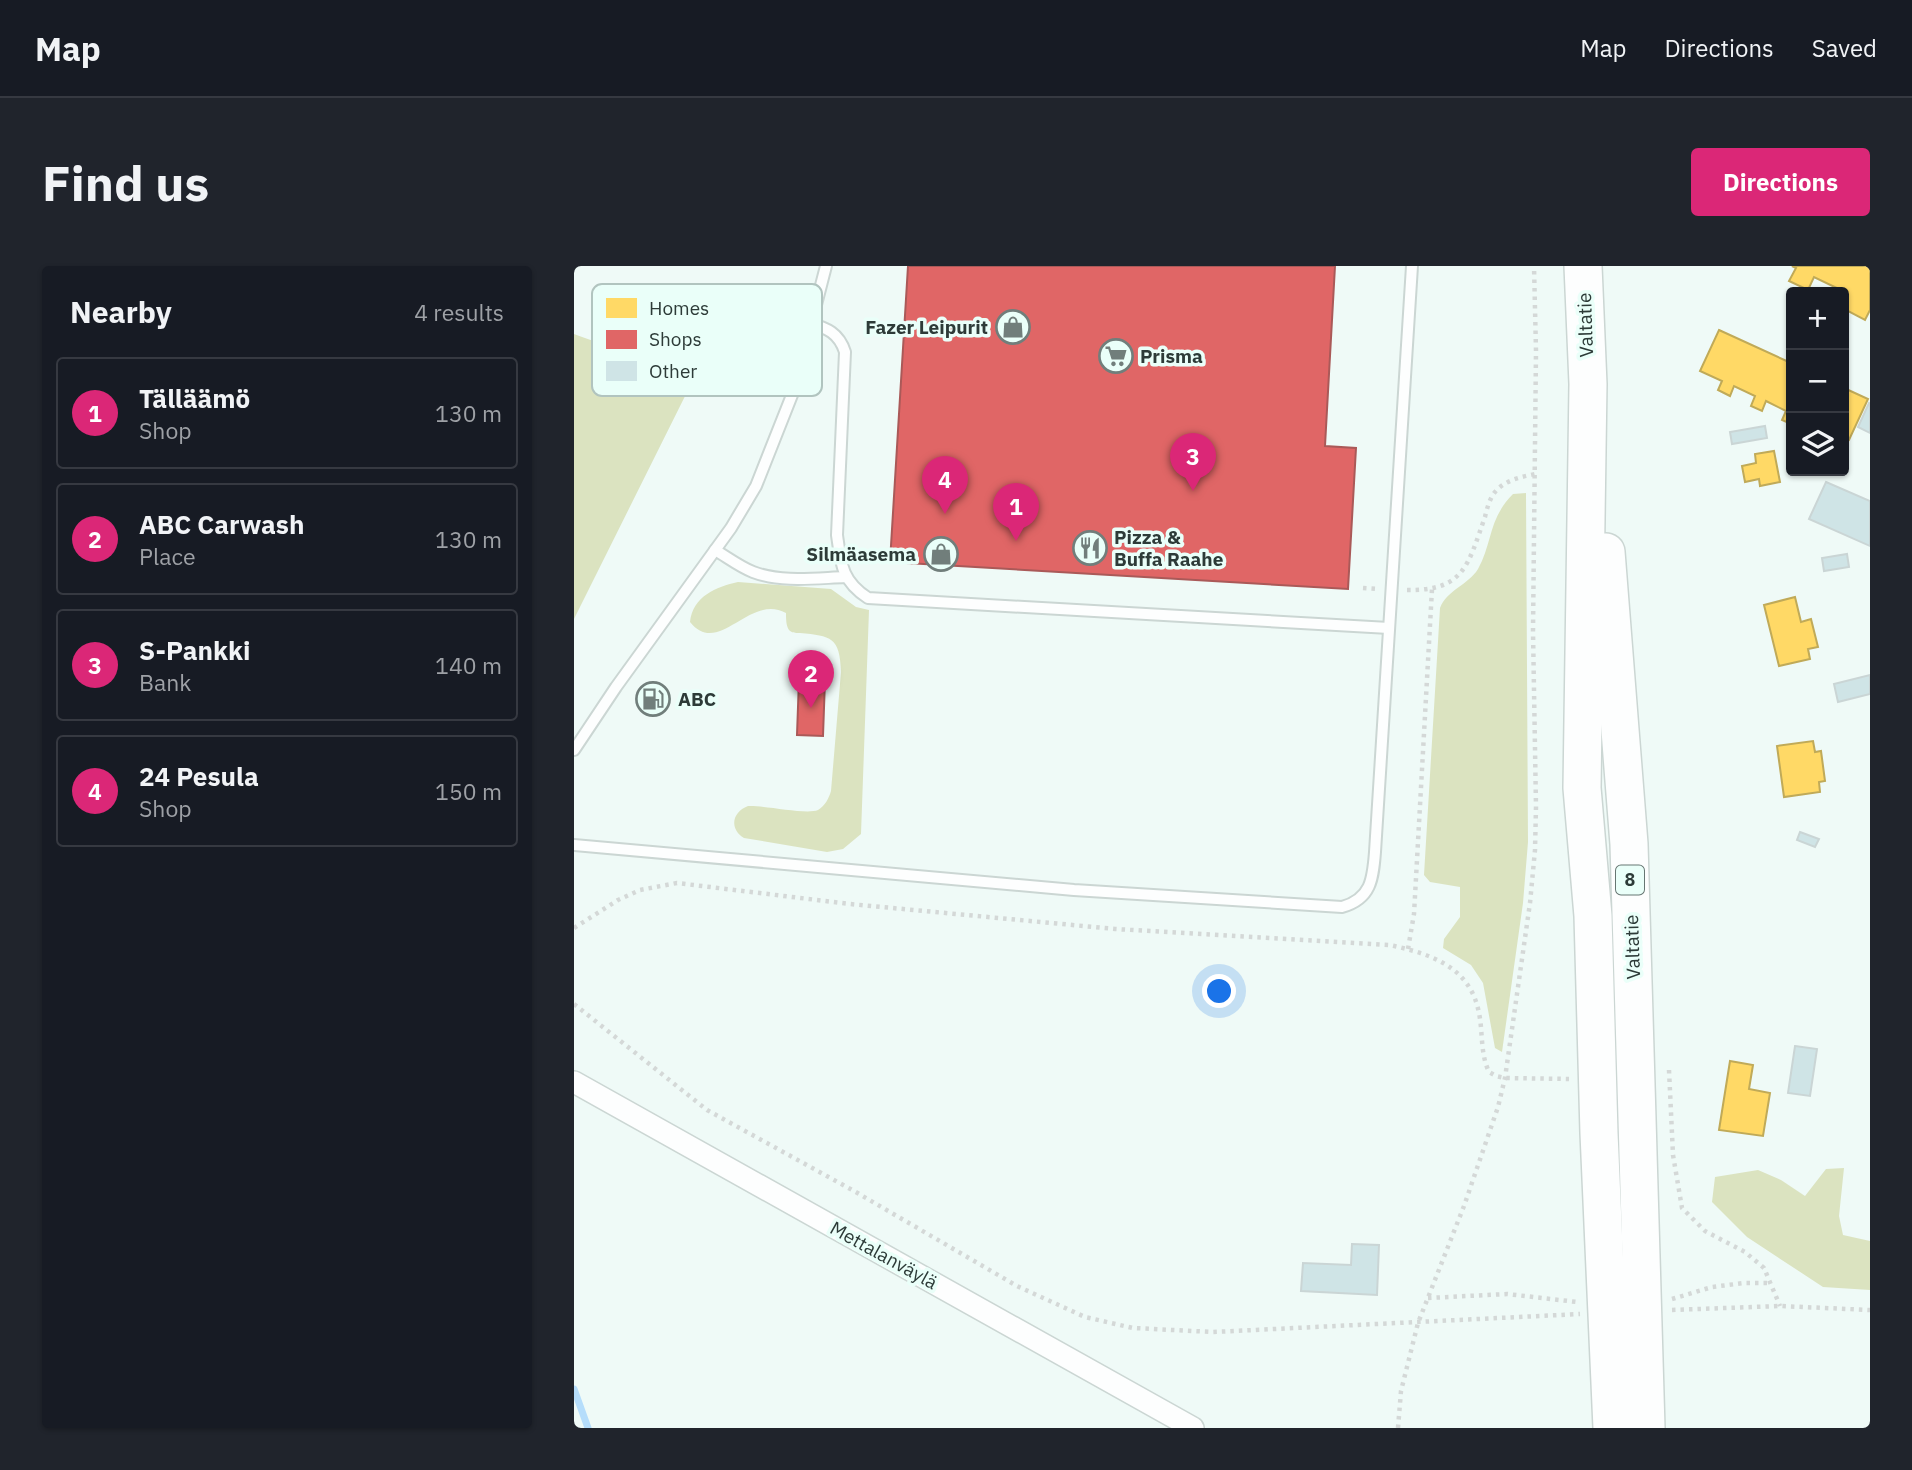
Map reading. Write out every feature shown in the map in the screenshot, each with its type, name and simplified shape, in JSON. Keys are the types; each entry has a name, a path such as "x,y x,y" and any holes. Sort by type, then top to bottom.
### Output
{"highway":[{"name":"Valtatie","path":"1583,266 1588,384 1583,788 1593,916 1612,1428"},
{"name":"Valtatie","path":"1588,384 1611,592 1629,844 1646,1428"}],"street":[{"name":"Mettalanväylä","path":"574,1082 1194,1428"}],"lane":[{"path":"820,284 825,266"},
{"path":"574,845 1074,890 1342,907 1353,904 1366,892 1374,868 1412,266"},
{"path":"822,327 842,341 845,352 837,536 840,561 846,577 855,589 868,598 1389,628"},
{"path":"574,750 715,550 756,486 792,396"},
{"path":"715,550 752,571 768,576 789,579 846,577"}],"path":[{"path":"1398,1428 1401,1391 1418,1323 1487,1143 1505,1078 1530,903 1535,850 1534,266"},
{"path":"1363,588 1432,589 1449,583 1468,564 1496,491 1506,483 1535,474"},
{"path":"1408,949 1414,914 1432,589"},
{"path":"574,928 618,900 640,890 677,883 850,904 1115,929 1361,942 1408,949 1434,956 1456,971 1465,982 1474,996 1479,1013 1485,1064 1489,1072 1505,1078 1570,1079"},
{"path":"574,1004 707,1110 854,1191 1017,1286 1085,1317 1133,1328 1213,1332 1588,1313"},
{"path":"1668,1059 1673,1155 1682,1208 1704,1231 1745,1252 1764,1268 1780,1306"},
{"path":"1664,1299 1682,1297 1713,1287 1770,1283"},
{"path":"1428,1298 1507,1294 1588,1302"},
{"path":"1664,1310 1780,1306 1870,1310"}],"green space":[{"path":"574,334 592,340 592,396 685,396 574,619"},
{"path":"1526,493 1528,842 1523,903 1502,1052 1495,1048 1483,983 1471,965 1443,948 1444,939 1460,917 1460,887 1430,882 1424,875 1440,608 1447,597 1478,569 1499,512 1505,503 1513,494"},
{"path":"738,582 831,589 856,607 869,610 861,834 843,849 827,852 744,838 734,826 736,816 748,806 812,811 818,810 826,802 831,791 841,672 839,652 832,640 819,635 791,632 787,626 786,613 772,609 759,611 712,633 701,631 690,622 696,605 707,594"},
{"path":"1844,1168 1839,1216 1843,1235 1870,1241 1870,1290 1823,1287 1747,1237 1712,1202 1715,1177 1758,1170 1781,1180 1805,1196 1826,1169"}],"building: Homes":[{"path":"1792,266 1870,266 1870,310 1865,320 1849,312 1849,287 1835,287 1814,277 1809,287 1802,287 1789,281 1796,268"},
{"path":"1719,330 1786,361 1786,411 1766,401 1762,411 1751,406 1755,396 1734,386 1730,396 1718,390 1722,381 1700,371"},
{"path":"1849,390 1868,399 1849,440"},
{"path":"1774,451 1780,482 1760,486 1759,479 1745,482 1742,466 1756,463 1755,454"},
{"path":"1795,597 1801,622 1811,619 1818,647 1808,649 1810,659 1779,666 1764,605"},
{"path":"1813,741 1815,752 1821,751 1825,781 1819,782 1820,792 1784,797 1777,746"},
{"path":"1730,1061 1753,1065 1749,1089 1770,1093 1763,1136 1719,1130"}],"building: Shops":[{"name":"Prisma","path":"908,266 1335,266 1325,446 1356,448 1348,589 890,562"},
{"path":"799,679 825,680 823,736 797,735"}],"building: Other":[{"path":"1870,404 1870,433 1858,427"},
{"path":"1765,426 1767,438 1732,444 1730,432"},
{"path":"1826,482 1870,501 1870,546 1809,519"},
{"path":"1847,554 1849,567 1824,571 1822,558"},
{"path":"1870,675 1870,694 1838,702 1834,684"},
{"path":"1800,832 1819,839 1815,847 1797,840"},
{"path":"1795,1046 1817,1049 1810,1096 1788,1093"},
{"path":"1352,1244 1379,1245 1377,1295 1301,1291 1303,1263 1351,1265"}],"waterway":[{"path":"574,1389 588,1428"}],"place":[{"name":"Fazer Leipurit","path":"1013,327"},
{"name":"Prisma","path":"1116,356"},
{"name":"S-Pankki","path":"1193,491"},
{"name":"24 Pesula","path":"945,514"},
{"name":"Tälläämö","path":"1016,541"},
{"name":"Pizza & Buffa Raahe","path":"1090,548"},
{"name":"Silmäasema","path":"941,554"},
{"name":"ABC","path":"653,699"},
{"name":"ABC Carwash","path":"811,708"}]}
